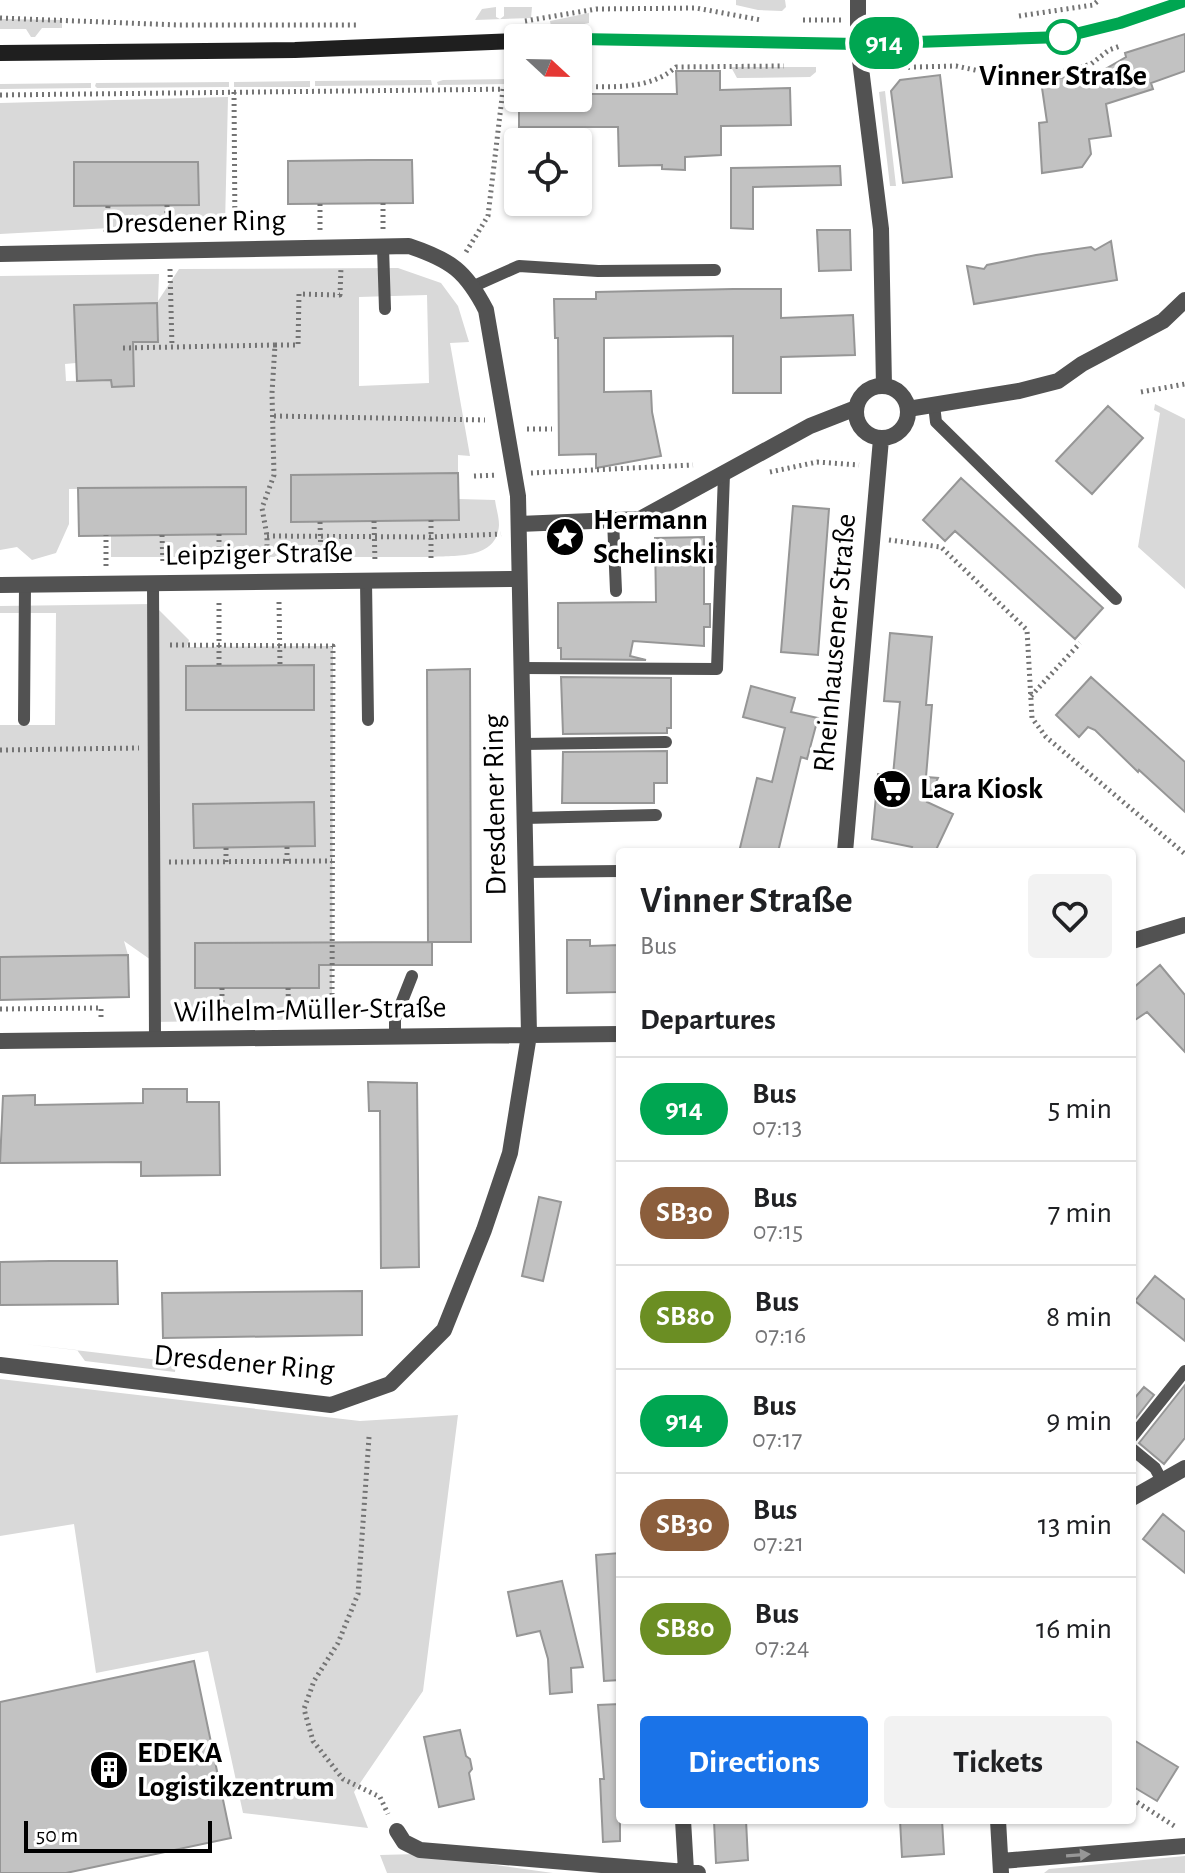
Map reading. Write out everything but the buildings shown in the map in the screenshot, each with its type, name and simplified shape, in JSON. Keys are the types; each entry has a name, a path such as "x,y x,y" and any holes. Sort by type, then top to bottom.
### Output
{"main road":[{"path":"592,39 858,44 1063,37 1120,23 1185,1"},
{"path":"0,53 295,50 504,42"}],"street":[{"path":"858,0 858,44 881,229 884,386"},
{"name":"Dresdener Ring","path":"0,254 383,239 434,254 456,266 474,286 486,310 514,474 512,529 518,579 529,1035 510,1153 473,1258 444,1330 390,1384 331,1405 0,1365"},
{"path":"908,409 1019,391 1058,381 1082,364 1163,321 1185,300"},
{"path":"884,386 897,391 908,409 904,427 890,438 881,439 865,433 856,417 856,408 865,392 884,386"},
{"path":"512,529 640,519 810,426 856,408"},
{"name":"Rheinhausener Straße","path":"845,848 881,439"},
{"name":"Leipziger Straße","path":"0,585 518,579"},
{"path":"1136,940 1185,925"},
{"name":"Wilhelm-Müller-Straße","path":"0,1041 616,1034"},
{"path":"1136,1496 1185,1468"},
{"path":"397,1831 404,1842 420,1850 692,1872 684,1824"},
{"path":"998,1824 1001,1867 1185,1846"}],"lane":[{"path":"383,239 385,309"},
{"path":"474,286 519,266 598,271 715,270"},
{"path":"934,405 936,422 1116,599"},
{"path":"520,668 717,669 724,474"},
{"path":"613,520 616,591"},
{"path":"366,581 368,720"},
{"path":"153,583 155,1040"},
{"path":"24,720 25,584"},
{"path":"522,744 666,742"},
{"path":"524,818 656,815"},
{"path":"525,872 616,871"},
{"path":"395,1037 395,1019 412,976"},
{"path":"1136,1432 1185,1371"},
{"path":"1136,1452 1155,1468 1162,1481"}],"path":[{"path":"1009,17 1083,7 1099,0"},
{"path":"519,22 610,8 696,8 775,20"},
{"path":"0,18 179,25 366,25"},
{"path":"789,20 911,19"},
{"path":"592,87 633,86 662,78 676,67 799,65"},
{"path":"0,95 503,89 488,216 456,266"},
{"path":"234,92 235,233"},
{"path":"383,203 383,239"},
{"path":"320,204 320,232"},
{"path":"167,205 167,234"},
{"path":"106,232 108,206"},
{"path":"123,348 298,345 299,294 340,295 341,266"},
{"path":"170,268 172,347"},
{"path":"267,564 267,536 262,508 274,475 272,393 275,345"},
{"path":"1141,392 1185,384"},
{"path":"274,416 485,420"},
{"path":"526,429 552,429"},
{"path":"762,474 817,462 878,467"},
{"path":"474,476 707,465 724,474"},
{"path":"431,520 431,562"},
{"path":"374,521 375,563"},
{"path":"320,522 321,563"},
{"path":"267,536 431,537 512,529"},
{"path":"219,534 219,565"},
{"path":"106,535 106,566"},
{"path":"162,535 163,565"},
{"path":"872,537 941,547 1027,630 1032,718 1046,737 1185,854"},
{"path":"279,602 280,665"},
{"path":"219,603 219,665"},
{"path":"1031,697 1080,643"},
{"path":"153,645 333,646 332,1019"},
{"path":"0,750 154,748"},
{"path":"287,847 287,861"},
{"path":"226,848 226,862"},
{"path":"154,862 332,861"},
{"path":"222,988 223,1020"},
{"path":"288,988 289,1019"},
{"path":"11,1000 11,1009"},
{"path":"0,1009 101,1008 101,1022"},
{"path":"369,1437 358,1594 338,1643 314,1681 304,1709 313,1741 343,1779 380,1797 397,1831"},
{"path":"1136,1801 1185,1832"}],"shaded area":[{"path":"736,0 785,0 786,7 782,11 758,10 736,5"},
{"path":"496,7 496,17 500,19 504,16 504,7 532,7 531,18 475,20 482,9"},
{"path":"589,13 589,23 584,24 551,24 550,21"},
{"path":"0,19 62,20 62,28 42,28 35,37 31,37 26,29 0,29"},
{"path":"731,67 816,67 816,72 810,77 737,78"},
{"path":"504,79 504,84 438,85 437,82"},
{"path":"431,80 432,85 315,86 315,81"},
{"path":"310,81 310,87 234,87 234,82"},
{"path":"229,82 229,87 95,86 96,83"},
{"path":"91,83 91,88 0,89 0,84"},
{"path":"885,91 896,186 890,186 879,92"},
{"path":"228,97 225,225 0,234 0,103","holes":["198,162 198,205 74,206 74,163"]},
{"path":"398,268 441,283 458,306 469,342 450,343 470,456 458,455 458,473 291,475 291,521 458,499 495,500 499,525 491,544 473,553 431,557 111,557 111,536 246,533 245,487 69,489 69,524 56,553 32,560 17,547 0,550 0,276 159,274 158,301 179,269","holes":["427,295 429,383 359,386 359,297","75,305 157,341 123,342 133,352 134,386 111,380 66,381 65,364 76,363"]},
{"path":"1155,404 1185,419 1185,589 1138,547 1160,413 1154,410"},
{"path":"153,604 189,640 187,647 333,646 332,1019 155,1022 151,960 124,941 128,955 0,957 0,725 55,725 56,613 0,613 0,606","holes":["314,665 313,710 186,710 187,666","314,802 315,846 194,848 193,804","318,942 318,988 195,988 195,943"]},
{"path":"77,1350 176,1362 175,1372 85,1361"},
{"path":"0,1379 360,1421 458,1415 423,1691 354,1792 368,1828 243,1813 208,1651 96,1673 74,1524 0,1536"},
{"path":"417,1854 553,1873 387,1873 380,1855"},
{"path":"1185,1856 1185,1873 1044,1873 1049,1869"}],"bus line":[{"name":"914","path":"592,39 858,44 1063,37 1120,23 1185,1"}],"place":[{"name":"Vinner Straße","path":"1063,37"},
{"name":"Hermann Schelinski","path":"565,537"},
{"name":"Lara Kiosk","path":"892,789"},
{"name":"EDEKA Logistikzentrum","path":"109,1770"}]}
